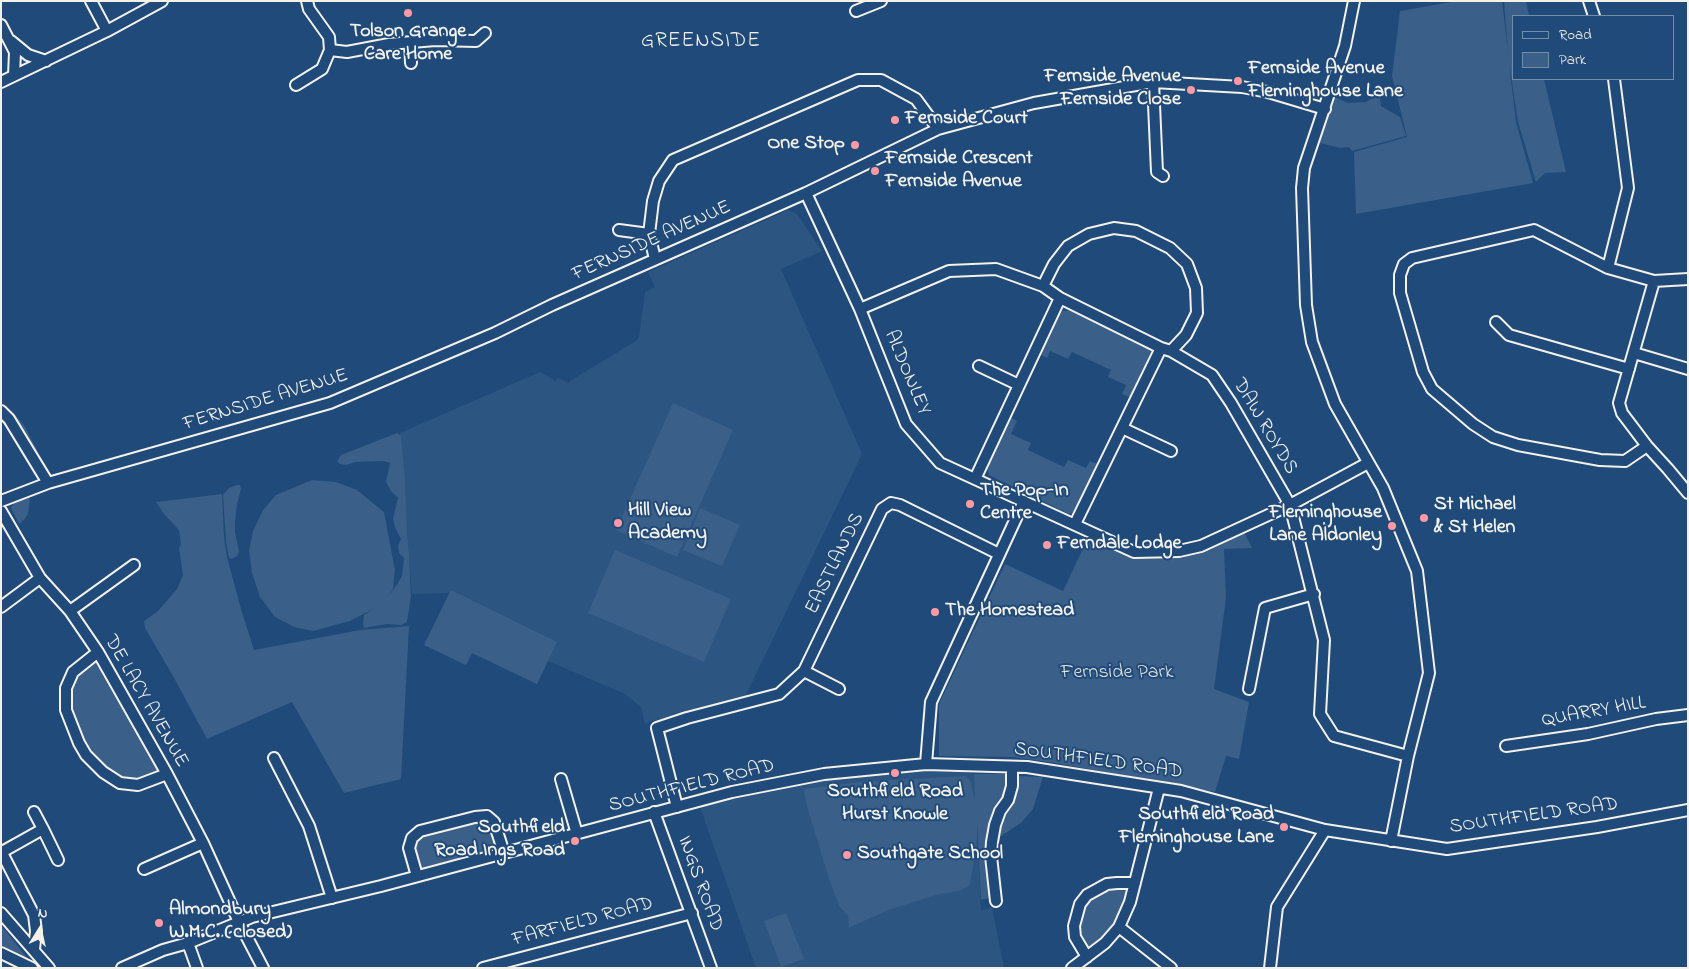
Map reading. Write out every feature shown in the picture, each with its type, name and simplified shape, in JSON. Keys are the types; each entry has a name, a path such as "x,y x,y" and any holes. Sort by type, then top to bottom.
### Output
{"street":[{"path":"91,1 108,31"},
{"path":"2,82 108,31 162,1"},
{"path":"296,85 322,69 330,50 329,37 309,9 307,1"},
{"path":"856,11 880,1"},
{"path":"1345,1 1352,12"},
{"path":"1354,1 1344,46 1325,109 1304,168 1302,188 1306,305 1312,342 1335,404 1383,488 1417,571 1429,673 1408,756 1391,841"},
{"path":"1590,1 1594,15"},
{"path":"1,26 15,52 14,75"},
{"path":"330,50 347,52 390,44 435,40 476,41 485,33"},
{"path":"8,39 28,55 46,61"},
{"path":"410,43 411,63"},
{"path":"655,259 649,234 652,201 659,181 673,160 858,80 881,80 916,99 938,129"},
{"path":"1608,268 1628,188 1614,80"},
{"path":"1153,82 1157,172 1163,176"},
{"name":"FERNSIDE AVENUE","path":"1,501 48,483 330,403 494,333 552,305 806,193 938,129 1034,103 1153,82 1242,87 1268,92 1325,109"},
{"name":"ALDONLEY","path":"806,193 860,308 906,424 940,463 1134,552 1179,551 1201,546 1290,505 1368,463"},
{"path":"1043,286 1054,264 1068,246 1089,234 1114,228 1136,231 1170,248 1187,264 1196,288 1197,313 1186,334 1166,349 1122,428 1075,524"},
{"name":"FERNSIDE AVENUE","path":"619,230 649,234"},
{"path":"1647,446 1625,461 1600,460 1518,445 1492,437 1473,424 1432,389 1423,372 1400,294 1400,275 1404,264 1412,258 1534,230 1608,268 1654,281 1688,279"},
{"name":"DAW ROYDS","path":"860,308 950,271 996,269 1043,286 1060,298 1166,349 1212,375 1231,403 1290,505 1314,594 1324,640 1320,714 1334,736 1408,756"},
{"path":"1654,281 1620,403 1622,414 1688,493"},
{"path":"975,479 1060,298"},
{"path":"1496,322 1509,335 1629,369"},
{"path":"1634,353 1688,369"},
{"path":"979,366 1018,385"},
{"path":"1,411 9,419 48,483"},
{"path":"1122,428 1170,451"},
{"path":"926,764 931,702 1024,501"},
{"name":"EASTLANDS","path":"677,807 656,728 779,694 804,671 882,509 891,503 900,504 999,554"},
{"name":"DE LACY AVENUE","path":"1,512 40,578 70,611 98,652 167,774 202,843 238,922"},
{"path":"70,611 134,565"},
{"path":"1,607 40,578"},
{"path":"1249,689 1265,608 1314,594"},
{"path":"98,652 73,672 66,688 66,710 79,743 86,755 103,772 120,784 138,785 167,774"},
{"path":"804,671 839,689"},
{"name":"QUARRY HILL","path":"1506,746 1588,734 1656,719 1688,715"},
{"path":"274,758 309,826 332,898"},
{"name":"SOUTHFIELD ROAD","path":"122,968 163,950 252,917 417,876 732,792 824,774 926,764 1027,767 1182,791 1325,830 1430,847 1456,849 1597,827 1688,810"},
{"path":"996,901 991,856 992,842 997,818 1008,800 1012,786 1012,767"},
{"path":"561,779 577,834"},
{"path":"1072,968 1105,943 1119,927 1130,902 1159,788"},
{"path":"34,812 58,860"},
{"name":"INGS ROAD","path":"654,812 711,968"},
{"path":"417,876 409,848 412,838 420,831 475,817 487,816 494,822 504,853"},
{"path":"34,949 36,930 34,915 1,851 42,829"},
{"path":"1270,968 1276,907 1325,830"},
{"path":"144,869 202,843"},
{"path":"1087,957 1075,937 1074,926 1080,904 1087,895 1107,884 1135,883"},
{"name":"FARFIELD ROAD","path":"483,968 692,912"},
{"path":"1,913 34,949 46,967"},
{"path":"238,922 263,968"},
{"path":"1119,927 1171,968"},
{"path":"188,942 197,968"},
{"path":"1,953 32,968"}],"shaded area":[{"name":"Hill View Academy","path":"788,210 797,214 822,251 781,269 862,454 745,697 645,723 641,707 625,694 548,661 537,684 472,653 466,665 424,645 449,593 412,594 400,433 540,372 556,381 558,378 569,383 636,341 639,337 645,292 655,287 648,272"},
{"name":"Southgate School","path":"926,764 974,774 981,910 992,908 1004,968 756,968 698,801 732,792"}],"green space":[{"path":"1457,1 1502,1 1508,52 1504,1 1526,1 1529,15 1512,15 1512,80 1544,80 1566,172 1545,173 1536,182 1518,122 1509,63 1516,122 1533,183 1356,214 1354,152 1407,137 1392,76 1400,11"},
{"path":"1378,95 1381,106 1400,117 1406,136 1352,151 1349,147 1340,148 1320,143 1316,137 1327,113 1332,112 1332,100 1335,97 1348,103 1366,102"},
{"path":"1071,310 1150,347 1152,355 1131,398 1122,394 1126,385 1108,377 1111,370 1072,352 1068,359 1050,351 1047,358 1039,354 1062,311"},
{"path":"673,403 733,430 677,557 616,530"},
{"path":"12,411 24,425 38,452 10,412"},
{"path":"1009,417 1017,421 1011,434 1031,443 1028,450 1064,467 1068,460 1086,468 1090,461 1098,464 1076,512 1069,514 989,475 987,468"},
{"path":"397,433 401,436 409,553 411,596 407,622 401,625 387,624 364,628 364,615 373,609 350,621 313,631 294,627 275,617 260,597 252,573 249,551 253,531 263,510 276,495 312,480 336,482 357,490 384,512 395,570 393,589 388,597 398,583 402,576 404,558 399,553 398,546 401,539 393,519 398,498 386,482 390,463 383,461 356,462 346,465 340,464 337,461 341,455"},
{"path":"240,485 241,489 235,522 239,552 232,559 229,558 226,541 223,495 229,488"},
{"path":"222,494 227,557 254,650 360,630 409,626 401,779 344,793 292,702 207,739 145,628 144,621 158,611 177,589 183,575 179,548 181,545 179,530 156,502"},
{"path":"28,496 30,500 28,514 19,524 11,508 14,503"},
{"path":"700,508 740,525 722,566 683,550"},
{"name":"Fernside Park","path":"1244,532 1252,548 1224,549 1226,598 1214,689 1249,702 1239,759 1226,756 1215,792 1012,757 939,756 939,704 1005,564 1063,591 1087,540 1135,555 1175,556 1208,547"},
{"path":"615,550 731,599 704,662 588,613"},
{"path":"451,590 557,642 537,684 472,653 466,665 424,645"},
{"path":"98,652 167,774 120,783 86,755 66,710 73,672"},
{"path":"974,774 1005,774 1008,787 987,857 990,898 981,900 977,824 977,840 970,885 959,891 936,895 888,910 849,928 848,916 840,907 829,879 806,803 804,789 859,782 965,776 970,780 975,801"},
{"path":"1019,776 1043,777 1033,809 1021,823 995,840 1003,813 1011,803"},
{"path":"487,816 504,853 414,875 412,838"},
{"path":"1135,883 1119,927 1087,957 1075,937 1076,914 1097,888"},
{"path":"786,913 804,959 781,967 764,921"},
{"path":"1,925 28,959 1,945"}],"place":[{"name":"Tolson Grange Care Home","path":"408,13"},
{"name":"Fernside Avenue Fleminghouse Lane","path":"1238,81"},
{"name":"Fernside Avenue Fernside Close","path":"1191,90"},
{"name":"Fernside Court","path":"895,120"},
{"name":"One Stop","path":"855,145"},
{"name":"Fernside Crescent Fernside Avenue","path":"875,171"},
{"name":"The Pop-In Centre","path":"970,504"},
{"name":"St Michael & St Helen","path":"1424,518"},
{"name":"Hill View Academy","path":"618,523"},
{"name":"Fleminghouse Lane Aldonley","path":"1392,526"},
{"name":"Ferndale Lodge","path":"1047,545"},
{"name":"The Homestead","path":"935,612"},
{"name":"Southfield Road Hurst Knowle","path":"895,773"},
{"name":"Southfield Road Fleminghouse Lane","path":"1284,827"},
{"name":"Southfield Road Ings Road","path":"575,841"},
{"name":"Southgate School","path":"847,855"},
{"name":"Almondbury W.M.C. (closed)","path":"159,923"}],"district":[{"name":"GREENSIDE","path":"701,43"}]}
